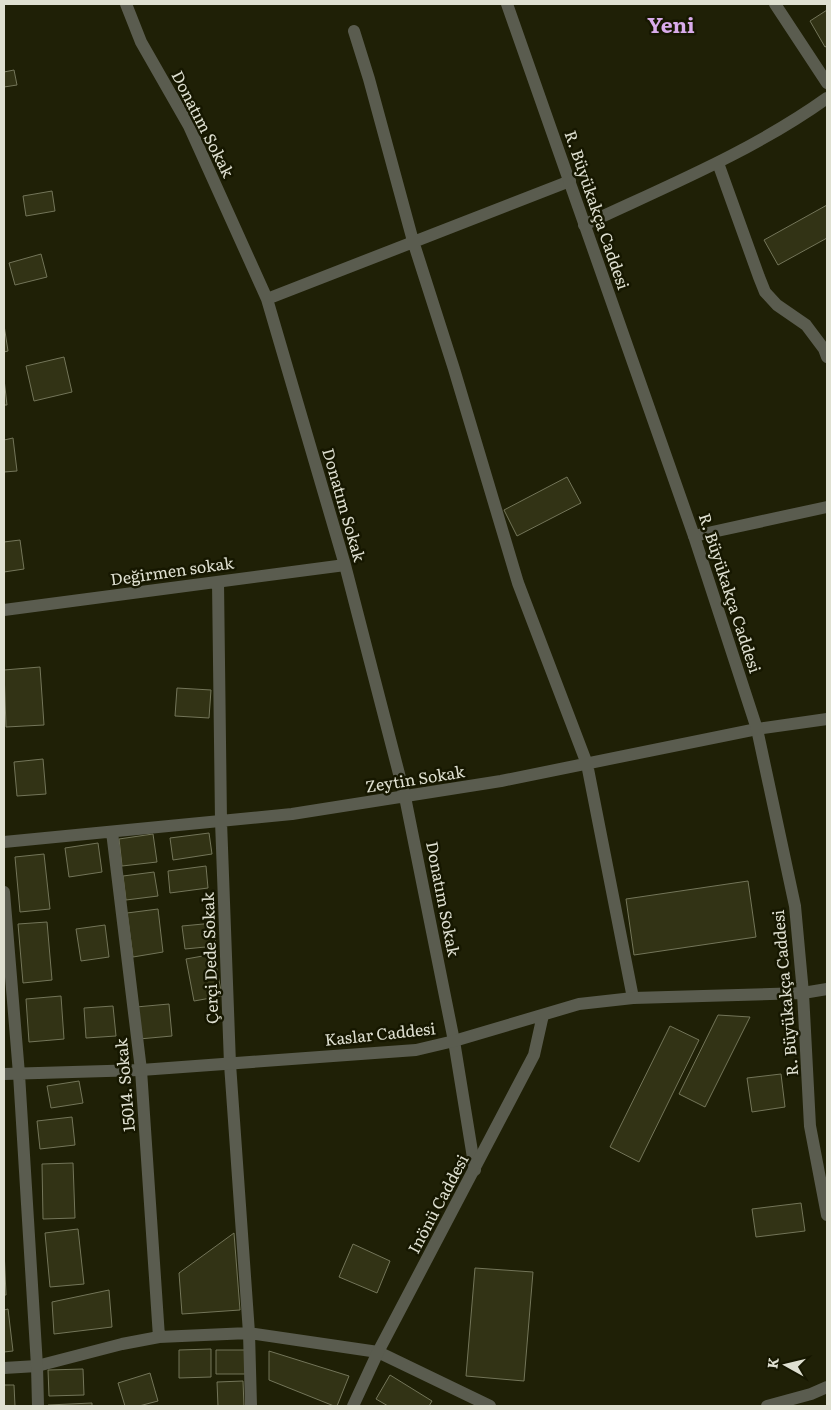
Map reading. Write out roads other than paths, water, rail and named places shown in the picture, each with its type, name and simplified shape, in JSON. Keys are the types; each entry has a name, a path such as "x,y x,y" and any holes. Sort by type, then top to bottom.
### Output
{"street":[{"name":"Donatım Sokak","path":"126,4 141,42 189,126 268,299 345,565 405,796 454,1042 475,1170"},
{"name":"R. Büyükakça Caddesi","path":"507,4 694,536 756,729 795,906 803,993 810,1126 827,1215"},
{"path":"775,4 827,83"},
{"path":"354,31 413,241 454,369 518,583 586,764 633,998"},
{"path":"584,225 718,163 801,116 827,98"},
{"path":"718,163 758,277 766,292 778,305 806,325 827,356"},
{"path":"268,299 570,181"},
{"path":"694,536 827,507"},
{"name":"Değirmen sokak","path":"4,610 345,565"},
{"name":"Çerçi Dede Sokak","path":"218,582 221,821 230,1064 249,1333 251,1406"},
{"name":"Zeytin Sokak","path":"4,842 292,814 501,781 756,729 827,719"},
{"name":"15014. Sokak","path":"112,832 141,1070 159,1337"},
{"path":"4,892 20,1074 38,1406"},
{"name":"Kaslar Caddesi","path":"4,1074 141,1070 416,1050 454,1042 579,1004 633,998 803,993 827,989"},
{"name":"Inönü Caddesi","path":"352,1406 378,1352 534,1055 543,1015"},
{"path":"4,1368 37,1366 122,1344 159,1337 249,1333 378,1352 490,1406"},
{"path":"767,1406 811,1394 827,1387"}],"district":[{"name":"Yeni","path":"671,26"}]}
